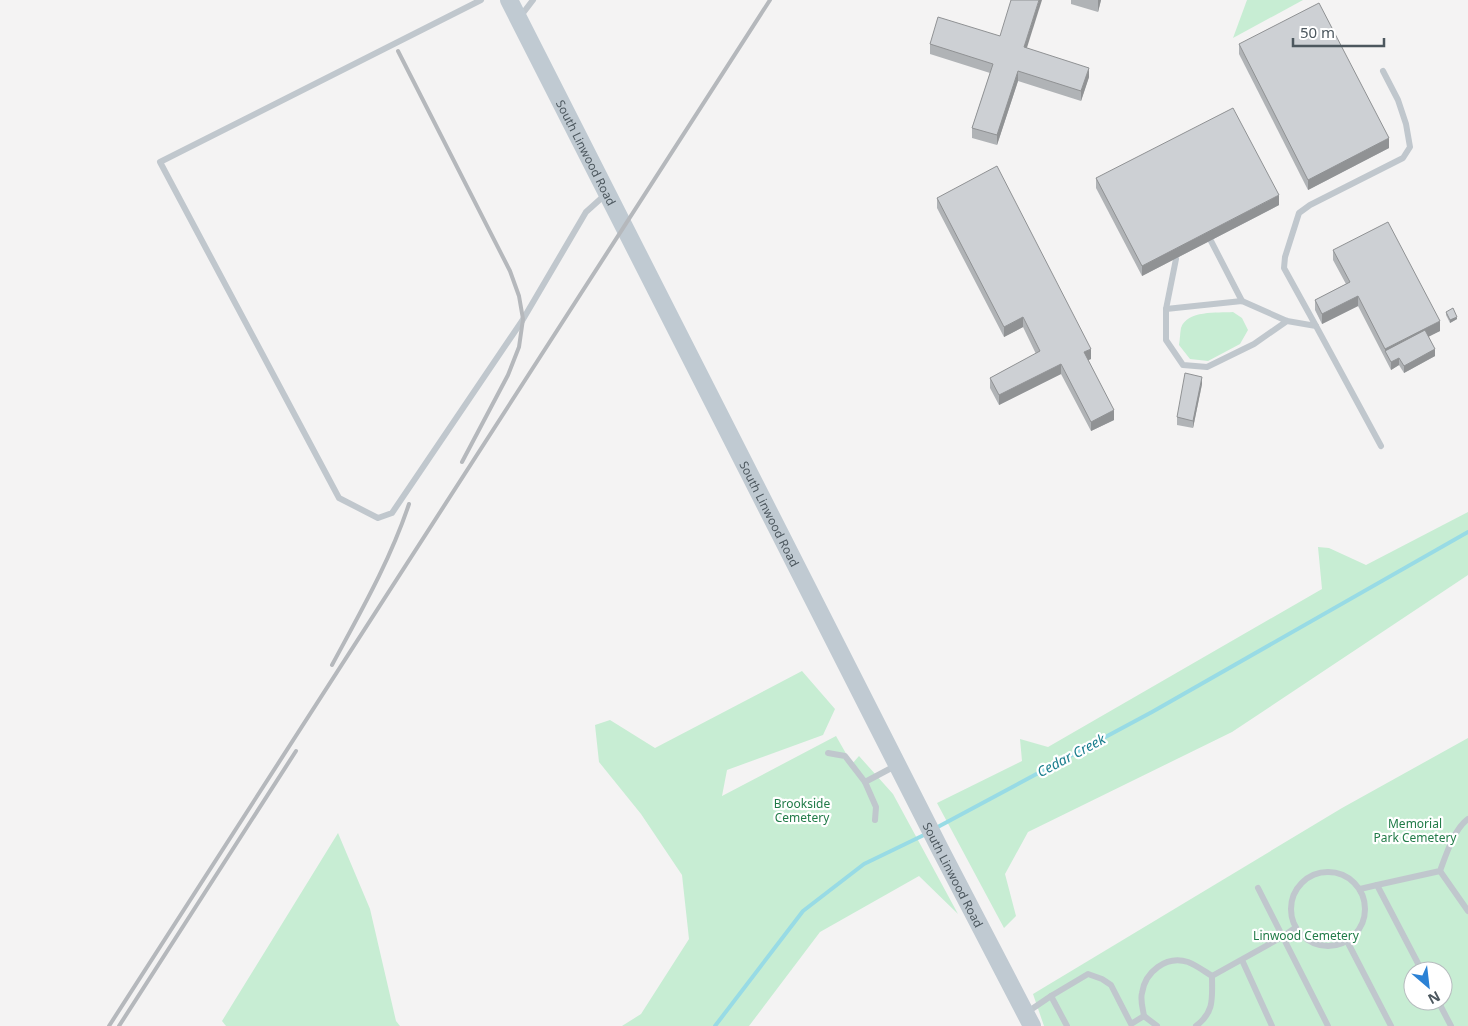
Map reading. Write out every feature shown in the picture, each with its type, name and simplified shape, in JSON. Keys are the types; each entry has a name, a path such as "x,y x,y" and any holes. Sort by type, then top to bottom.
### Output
{"main road":[{"name":"South Linwood Road","path":"510,0 606,193 1029,1020"}],"lane":[{"path":"481,0 160,162 339,498 378,518 392,513 522,321 586,212 606,193"},
{"path":"519,18 533,0"},
{"path":"1380,446 1284,268 1285,257 1299,213 1310,205 1403,158 1410,147 1404,117 1398,100 1383,71"},
{"path":"1211,241 1242,301"},
{"path":"1176,259 1166,309 1166,340 1183,365 1207,367 1254,344 1287,321"},
{"path":"1166,309 1242,301 1287,321 1316,326"},
{"path":"828,753 845,756 865,782 876,807 875,820"},
{"path":"865,782 898,764"},
{"path":"1440,870 1449,846 1464,822 1468,819"},
{"path":"1360,889 1440,870"},
{"path":"1440,870 1468,911"},
{"path":"1336,872 1348,877 1360,889 1365,901 1366,915 1362,927 1353,938 1342,945 1328,947 1316,945 1305,939 1295,928 1291,913 1291,902 1296,890 1307,878 1319,873 1336,872"},
{"path":"1377,885 1417,961"},
{"path":"1258,888 1328,1026"},
{"path":"1212,976 1295,928"},
{"path":"1348,941 1391,1026"},
{"path":"1158,1026 1144,1016 1141,995 1144,983 1156,967 1176,960 1186,962 1212,976"},
{"path":"1242,960 1272,1026"},
{"path":"1029,1020 1052,996 1088,974 1102,979 1111,985 1131,1025 1144,1016"},
{"path":"1196,1026 1203,1021 1211,1008 1213,995 1212,976"},
{"path":"1052,996 1067,1026"},
{"path":"1443,1011 1451,1026"}],"green space":[{"path":"1247,0 1303,0 1233,38"},
{"path":"1233,312 1242,318 1248,330 1240,344 1208,361 1190,359 1179,345 1181,328 1184,322 1196,315"},
{"path":"1468,512 1468,575 1232,732 1028,832 1005,874 1016,916 1004,928 937,803 1022,761 1020,739 1048,747 1322,589 1318,547 1329,548 1366,565"},
{"name":"Brookside Cemetery","path":"802,671 835,709 823,735 727,770 722,796 836,736 852,764 859,756 893,794 958,914 919,876 820,932 749,1026 622,1026 641,1014 689,939 682,875 641,814 599,762 595,725 610,720 655,748"},
{"name":"Linwood Cemetery","path":"1468,738 1468,1026 1044,1026 1033,994 1342,808"},
{"path":"338,833 370,909 396,1021 400,1026 226,1026 222,1021"}],"building":[{"path":"1011,0 1039,0 1024,47 1089,68 1081,91 1018,71 997,135 972,128 993,64 930,44 938,17 1000,36"},
{"path":"1319,3 1389,138 1308,180 1239,44"},
{"path":"1233,108 1279,195 1142,266 1096,178"},
{"path":"997,166 1091,349 1084,352 1114,410 1091,422 1061,364 999,395 990,378 1040,351 1023,317 1004,327 937,198"},
{"path":"1388,222 1440,321 1385,349 1358,296 1322,314 1315,300 1350,282 1333,250"},
{"path":"1453,308 1457,317 1450,320 1446,312"},
{"path":"1425,330 1435,349 1404,366 1399,358 1391,362 1385,351"},
{"path":"1185,373 1202,377 1193,421 1177,417"}],"waterway":[{"name":"Cedar Creek","path":"934,829 1152,712 1468,532"},
{"name":"Cedar Creek","path":"715,1026 803,911 864,864 926,834"}],"railway":[{"path":"109,1026 770,0"},
{"path":"398,51 510,271 519,296 523,319 519,347 508,375 462,462"},
{"path":"332,665 384,566 409,504"},
{"path":"119,1026 296,751"}],"park label":[{"name":"Memorial Park Cemetery","path":"1415,830"}]}
